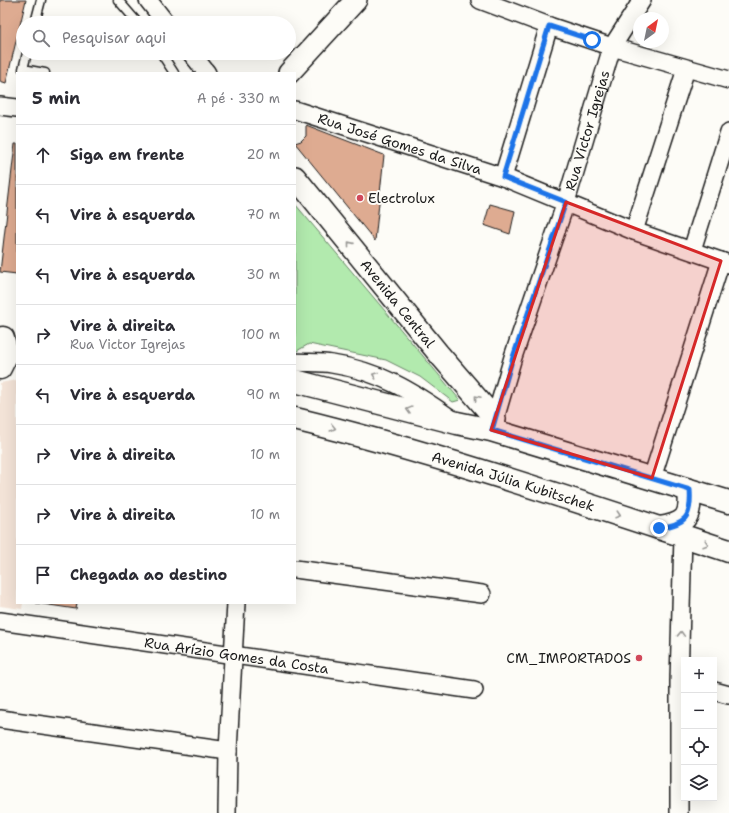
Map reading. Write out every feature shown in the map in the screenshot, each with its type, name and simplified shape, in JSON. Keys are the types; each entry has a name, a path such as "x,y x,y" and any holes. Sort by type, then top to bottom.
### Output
{"main road":[{"path":"0,368 7,354 7,338"},
{"path":"0,372 16,370"},
{"path":"296,381 457,423 493,425 729,502"},
{"name":"Avenida Júlia Kubitschek","path":"296,419 353,433 456,463 659,528 677,525 683,528"},
{"path":"690,490 691,505 683,528 729,551"}],"street":[{"path":"148,0 161,16"},
{"path":"290,72 356,0"},
{"path":"480,0 549,26 612,47 729,80"},
{"name":"Rua Victor Igrejas","path":"493,425 513,357 566,202 612,47 642,0"},
{"path":"503,177 549,26"},
{"path":"197,60 206,72"},
{"path":"634,230 686,69"},
{"path":"0,106 16,108"},
{"name":"Rua José Gomes da Silva","path":"296,110 503,177 634,230 725,262"},
{"path":"692,250 729,132"},
{"name":"Avenida Central","path":"296,178 438,353 493,425"},
{"path":"652,478 725,262"},
{"path":"296,362 330,364 352,368 374,375 421,397 457,423"},
{"path":"682,657 683,528"},
{"path":"296,569 482,594"},
{"path":"227,813 228,751 236,604"},
{"name":"Rua Arízio Gomes da Costa","path":"0,621 474,690"},
{"path":"717,692 729,695"},
{"path":"679,813 682,693"},
{"path":"0,719 228,751"}],"lane":[{"path":"37,16 41,0"},
{"path":"118,0 132,16"},
{"path":"25,60 23,69 39,72"},
{"path":"166,60 173,72"}],"highlighted area":[{"path":"566,202 721,261 652,478 491,430"}],"shaded area":[{"path":"16,380 16,604 23,604 22,609 0,606 0,383"}],"green space":[{"path":"296,205 460,400 453,402 420,377 386,360 309,344 296,351"}],"building":[{"path":"0,0 26,0 22,16 16,16 16,42 6,83 0,81"},
{"name":"Electrolux","path":"306,125 384,155 375,241 296,144 296,143 301,141 306,136"},
{"path":"15,144 16,144 16,274 0,272"},
{"path":"490,204 515,211 510,234 484,225"},
{"path":"43,604 77,604 76,609"}],"place":[{"name":"Electrolux","path":"360,198"},
{"name":"CM_IMPORTADOS","path":"639,658"}],"route":[{"path":"592,40 549,26 503,177 566,202 513,357 492,430 690,490 691,505 684,520 677,525 659,528"}]}
